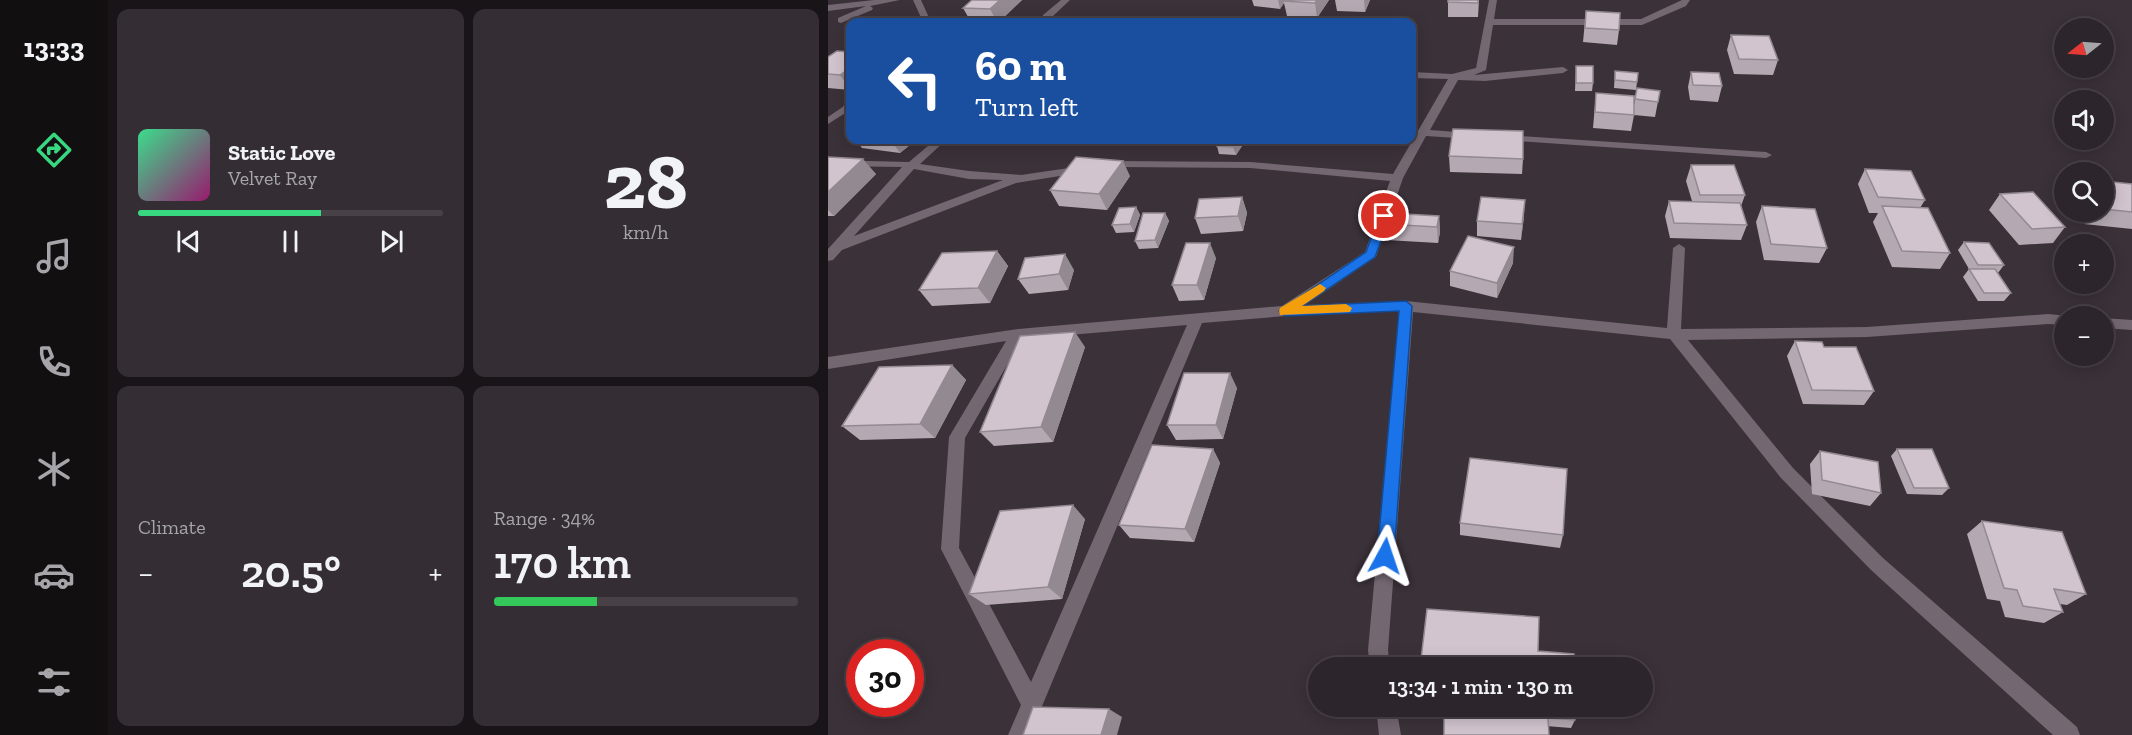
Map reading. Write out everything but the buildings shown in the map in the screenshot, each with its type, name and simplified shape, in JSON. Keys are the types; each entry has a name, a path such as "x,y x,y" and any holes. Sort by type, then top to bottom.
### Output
{"street":[{"path":"828,8 896,0"},
{"path":"917,0 925,18"},
{"path":"1048,18 1046,17 1066,0"},
{"path":"1285,311 1371,254 1397,178 1455,76 1481,70 1492,0"},
{"path":"1488,22 1642,22 1683,4 1686,0"},
{"path":"841,20 884,1"},
{"path":"828,18 846,21"},
{"path":"1416,75 1485,78 1563,70"},
{"path":"828,121 846,109"},
{"path":"1423,133 1766,155"},
{"path":"828,257 911,166 936,144"},
{"path":"828,163 911,166 969,175 1031,177"},
{"path":"837,248 1014,180 1116,164 1250,165 1397,178"},
{"path":"1679,248 1674,334 1787,473 1877,564 2068,735"},
{"path":"1379,657 1406,306"},
{"path":"828,363 1017,334 1285,311 1406,306 1674,334 1867,332 2054,319"},
{"path":"1019,735 1197,319"},
{"path":"2114,324 2132,325"},
{"path":"1017,334 957,437 950,549 1032,705"},
{"path":"1388,717 1390,735"}],"slow traffic":[{"path":"1320,288 1285,311 1346,308"}],"route":[{"path":"1384,216 1371,254 1285,311 1406,306 1385,556"}]}
